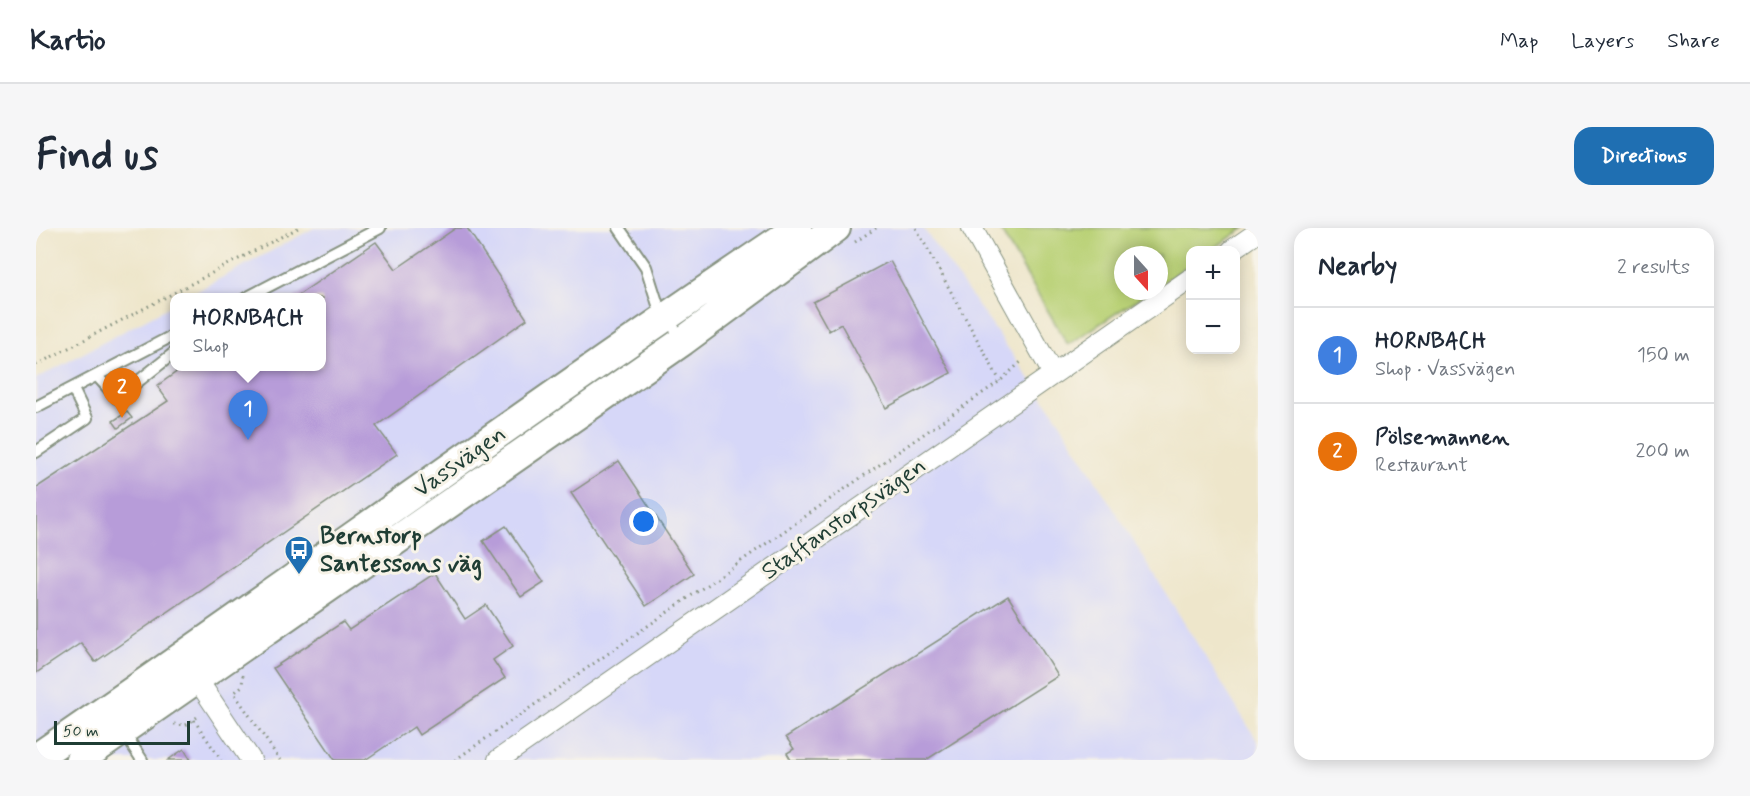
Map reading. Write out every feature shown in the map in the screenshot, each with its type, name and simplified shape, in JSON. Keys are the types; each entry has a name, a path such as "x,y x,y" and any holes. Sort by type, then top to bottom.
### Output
{"street":[{"name":"Vassvägen","path":"36,758 190,668 665,316 797,228"},
{"name":"Vassvägen","path":"80,760 123,730 190,668 235,652 683,341 836,228"},
{"path":"972,228 1053,374"},
{"path":"1238,246 1258,232"},
{"name":"Staffanstorpsvägen","path":"498,760 1186,282"},
{"path":"190,668 251,760"}],"lane":[{"path":"254,293 380,228"},
{"path":"619,228 646,267 658,305 683,341"},
{"path":"36,408 170,337"},
{"path":"97,376 117,398 170,356"},
{"path":"36,452 87,418 73,389"},
{"path":"123,730 142,760"}],"path":[{"path":"174,293 298,228"},
{"path":"915,228 1000,381"},
{"path":"36,365 170,295"},
{"path":"455,760 1000,381 1039,348"},
{"path":"235,652 244,666 242,686 234,693 280,760"},
{"path":"194,720 221,760"}],"shaded area":[{"path":"314,228 923,228 1054,413 1258,742 1258,760 36,760 36,379 170,306 170,371 326,371 326,293 193,293"}],"green space":[{"path":"999,228 1245,228 1217,246 1186,246 1186,267 1168,279 1168,246 1114,246 1114,300 1136,300 1068,345"}],"building":[{"path":"456,228 467,228 527,319 376,426 397,454 95,662 81,643 36,673 36,488 168,401 157,386 178,371 326,371 326,293 301,293 376,242 396,269"},
{"path":"890,261 951,373 886,408 841,324 829,331 813,302"},
{"path":"127,412 132,418 118,428 113,421"},
{"path":"619,461 694,574 646,606 571,493"},
{"path":"506,526 544,582 521,597 483,541"},
{"path":"435,573 465,619 486,605 513,646 493,660 505,678 419,735 414,727 365,760 335,760 273,668 343,622 349,630"},
{"path":"1008,596 1058,676 926,760 791,760 787,753 794,749 786,737"},
{"path":"184,749 191,760 168,760"}],"place":[{"name":"Pölsemannen","path":"122,418"},
{"name":"HORNBACH","path":"248,440"},
{"name":"Bernstorp Santessons väg","path":"299,576"}]}
